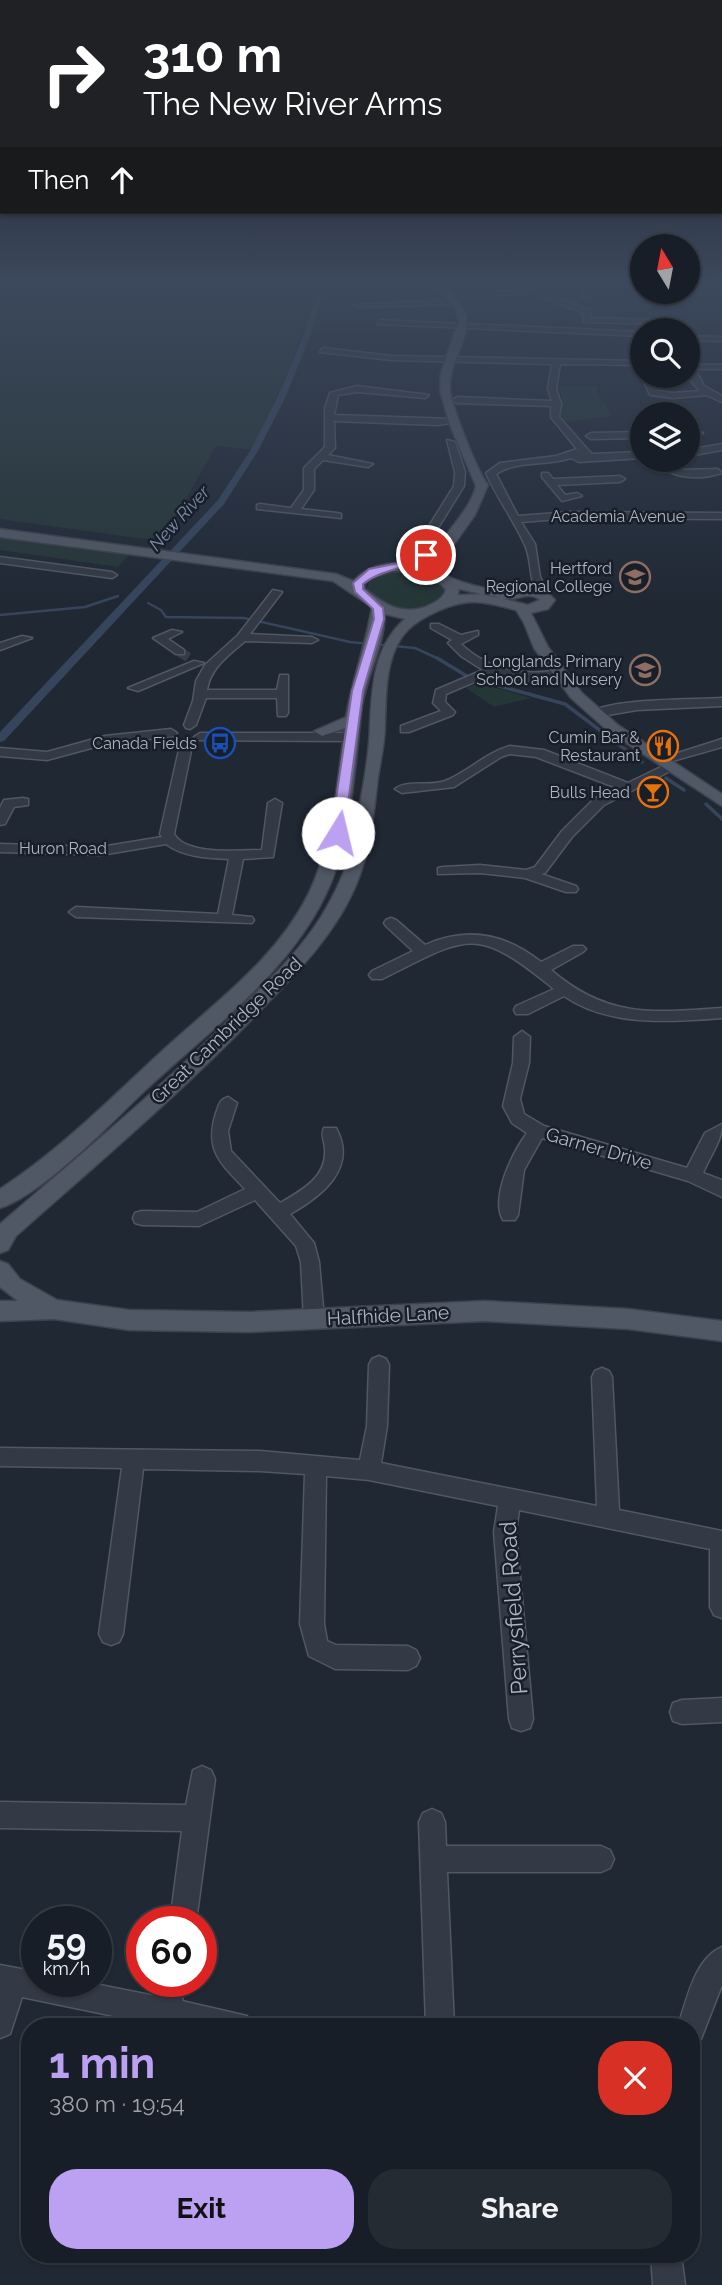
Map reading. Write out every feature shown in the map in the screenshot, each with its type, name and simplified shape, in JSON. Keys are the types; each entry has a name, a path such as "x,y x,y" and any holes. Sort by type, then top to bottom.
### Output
{"main road":[{"path":"198,555 373,572 393,568 426,555 459,509 477,506 481,496 482,485 453,422 445,388"},
{"path":"436,575 433,564 459,509"},
{"path":"0,523 336,578 358,590 378,608 402,614 420,613 446,601 474,597 518,602 545,599 542,624 536,634"},
{"path":"0,533 154,548"},
{"path":"393,568 421,570 449,583 518,602 541,648 558,674 596,713 722,801"},
{"path":"358,590 360,580 373,572"},
{"path":"446,601 453,590 449,583"},
{"name":"Great Cambridge Road","path":"0,1244 8,1230 219,1042 264,998 312,943 338,901 355,863 364,823 357,733 357,691 379,619 378,608"},
{"path":"322,731 357,733 366,730 375,715 380,680 391,644 420,613"},
{"name":"Great Cambridge Road","path":"0,1200 33,1178 91,1130 247,986 295,931 317,893 333,852 357,733"},
{"name":"Halfhide Lane","path":"0,1270 12,1286 54,1310"},
{"name":"Halfhide Lane","path":"0,1311 54,1310 130,1320 180,1322 314,1319 442,1312 525,1312 628,1319 722,1331"}],"street":[{"path":"552,388 557,404 557,422 581,454"},
{"path":"651,388 653,393 684,396 706,392"},
{"path":"701,388 722,399"},
{"path":"294,511 309,490 309,468 330,448 329,403 332,395 340,390 377,389 425,395"},
{"path":"446,397 458,396 463,391"},
{"path":"457,400 557,404"},
{"path":"330,418 366,418 410,423 453,422"},
{"path":"591,436 630,435"},
{"path":"419,550 459,509 460,472 450,442"},
{"path":"700,447 704,451"},
{"path":"700,452 722,447"},
{"path":"545,599 534,577 534,559 530,544 496,486 492,470 507,464 581,454 630,455"},
{"path":"322,457 369,464"},
{"path":"542,472 571,515"},
{"path":"700,472 719,472"},
{"path":"551,482 620,479"},
{"path":"562,498 577,496"},
{"path":"260,507 337,516"},
{"name":"Academia Avenue","path":"515,519 571,515 722,516"},
{"path":"0,561 29,562 113,575"},
{"path":"518,602 534,577"},
{"path":"275,803 268,854 186,851 168,840 170,817 194,733 202,681 211,665 243,637 276,592"},
{"path":"435,626 483,643"},
{"path":"176,632 159,638 190,658 211,665"},
{"path":"243,637 312,640"},
{"path":"0,647 26,638"},
{"path":"466,639 492,670 517,678 558,674"},
{"path":"134,688 190,658"},
{"path":"405,729 449,712 441,706 440,693 492,670"},
{"path":"282,713 284,678"},
{"path":"200,694 283,694"},
{"path":"596,713 637,706 722,702"},
{"path":"1,752 47,756 106,740 171,733 174,738 194,733 322,731"},
{"path":"194,733 357,733"},
{"path":"527,874 540,870 567,834 599,802 667,764 722,743"},
{"path":"402,789 443,785 496,754 524,750 539,753 626,787"},
{"name":"Huron Road","path":"0,821 10,804"},
{"name":"Huron Road","path":"0,848 101,851 168,840"},
{"path":"224,919 237,853"},
{"path":"443,871 480,869 527,874 571,889"},
{"path":"76,912 247,920"},
{"path":"391,922 424,952"},
{"path":"377,975 452,938 487,938 510,946 564,990 595,1007 667,1014 722,1013"},
{"path":"540,969 578,949"},
{"path":"523,1010 564,990"},
{"name":"Garner Drive","path":"522,1037 519,1071 511,1091 510,1103 520,1119 538,1131 693,1176 713,1183 722,1190"},
{"path":"228,1103 219,1132 220,1147 227,1159 300,1237 308,1250 314,1319"},
{"path":"693,1176 707,1142 722,1130"},
{"path":"509,1215 516,1165 538,1131"},
{"path":"277,1213 303,1199 321,1185 330,1172 335,1160 335,1146 330,1132"},
{"path":"142,1218 199,1219 257,1191"},
{"path":"369,1470 377,1426 379,1365"},
{"path":"602,1377 608,1518"},
{"name":"Perrysfield Road","path":"0,1457 134,1457 316,1464 369,1470 510,1497 722,1541 722,1606"},
{"path":"111,1633 134,1457"},
{"path":"316,1464 312,1624 317,1648 335,1657 408,1658"},
{"name":"Perrysfield Road","path":"510,1497 505,1532 521,1719"},
{"path":"682,1712 722,1710"},
{"path":"185,1906 202,1779"},
{"path":"0,1815 197,1818"},
{"path":"432,1822 440,2018"},
{"path":"435,1859 601,1859"},
{"path":"695,2018 706,1984 722,1961"},
{"path":"0,2024 6,1980 190,2018"},
{"path":"166,2014 169,1997"},
{"path":"667,2263 669,2285"}],"shaded area":[{"path":"0,388 281,388 253,450 216,446 169,528 151,540 0,519"},
{"path":"557,388 597,388 600,400 606,404 611,416 562,422 562,395"},
{"path":"0,536 130,554 118,567 0,550"},
{"path":"403,571 422,574 437,581 446,590 442,599 422,607 403,609 384,604 367,590 369,581 383,574"},
{"path":"479,683 531,698 494,707 466,688"}],"waterway":[{"name":"New River","path":"0,739 221,502 254,451 286,388"},
{"path":"0,615 85,607 118,596"},
{"path":"148,603 161,610 166,617 244,618 350,642 415,648 438,659"},
{"path":"438,659 470,678 565,704 642,762"},
{"path":"666,778 684,790"},
{"path":"706,804 722,819"}],"tunnel":[{"path":"180,652 191,659"}],"place":[{"name":"Hertford Regional College","path":"635,577"},
{"name":"Longlands Primary School and Nursery","path":"645,670"},
{"name":"Canada Fields","path":"220,743"},
{"name":"Cumin Bar & Restaurant","path":"663,746"},
{"name":"Bulls Head","path":"653,792"}],"route":[{"path":"338,833 357,691 379,619 378,608 358,590 358,583 373,572 407,564 426,555"}]}
